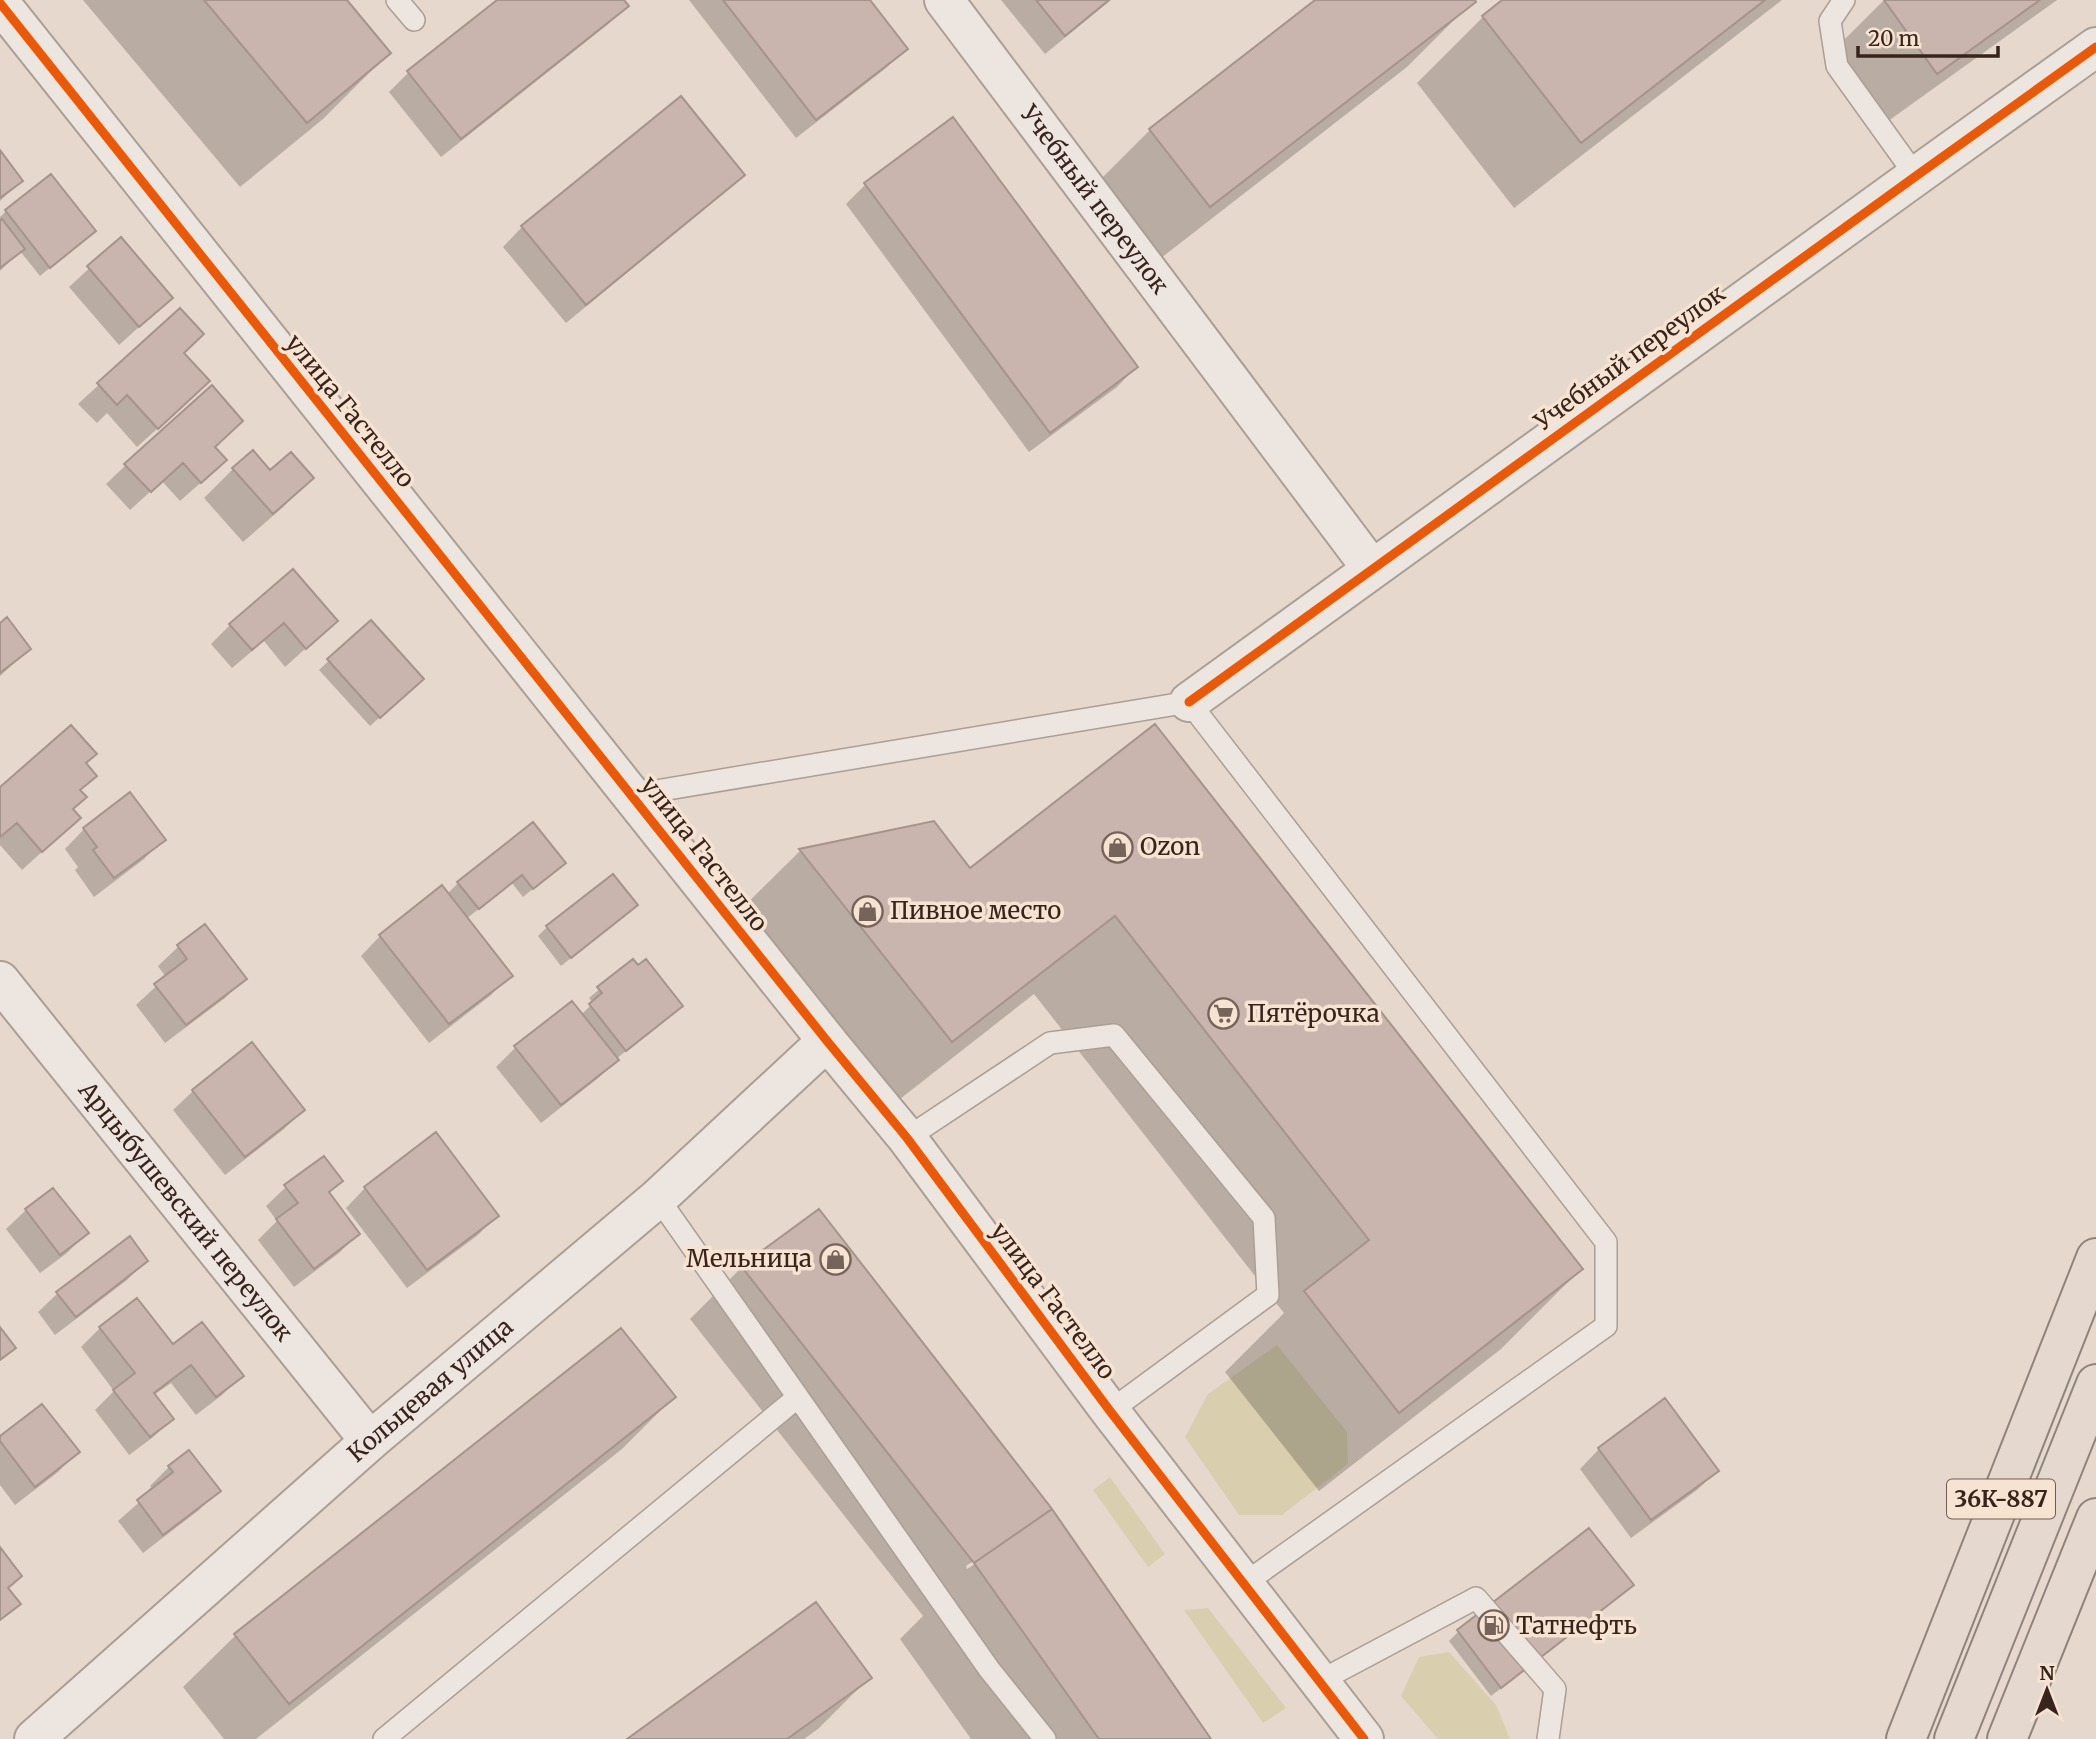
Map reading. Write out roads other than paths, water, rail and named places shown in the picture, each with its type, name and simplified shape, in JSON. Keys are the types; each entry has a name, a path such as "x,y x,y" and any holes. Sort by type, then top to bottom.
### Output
{"main road":[{"name":"36К-887","path":"1906,1739 2096,1258"},
{"name":"36К-887","path":"1954,1739 2096,1384"},
{"path":"2007,1739 2096,1518"}],"street":[{"name":"Учебный переулок","path":"944,0 1372,569"},
{"name":"улица Гастелло","path":"0,3 907,1138 1110,1410 1364,1739"},
{"name":"Учебный переулок","path":"1189,702 2096,47"},
{"name":"Арцыбушевский переулок","path":"0,981 370,1441"},
{"name":"Кольцевая улица","path":"34,1739 370,1441 658,1198 827,1041"}],"lane":[{"path":"397,0 414,20"},
{"path":"1844,0 1830,21 1837,66 1916,176"},
{"path":"632,794 1189,702 1606,1242 1606,1326 1245,1583"},
{"path":"907,1138 1050,1043 1114,1035 1264,1218 1268,1295 1110,1410"},
{"path":"658,1198 989,1669 1045,1739"},
{"path":"384,1739 798,1397"},
{"path":"1318,1682 1476,1598 1555,1689 1548,1739"}],"place":[{"name":"Ozon","path":"1117,847"},
{"name":"Пивное место","path":"867,911"},
{"name":"Пятёрочка","path":"1224,1014"},
{"name":"Мельница","path":"835,1259"},
{"name":"Татнефть","path":"1493,1626"}]}
